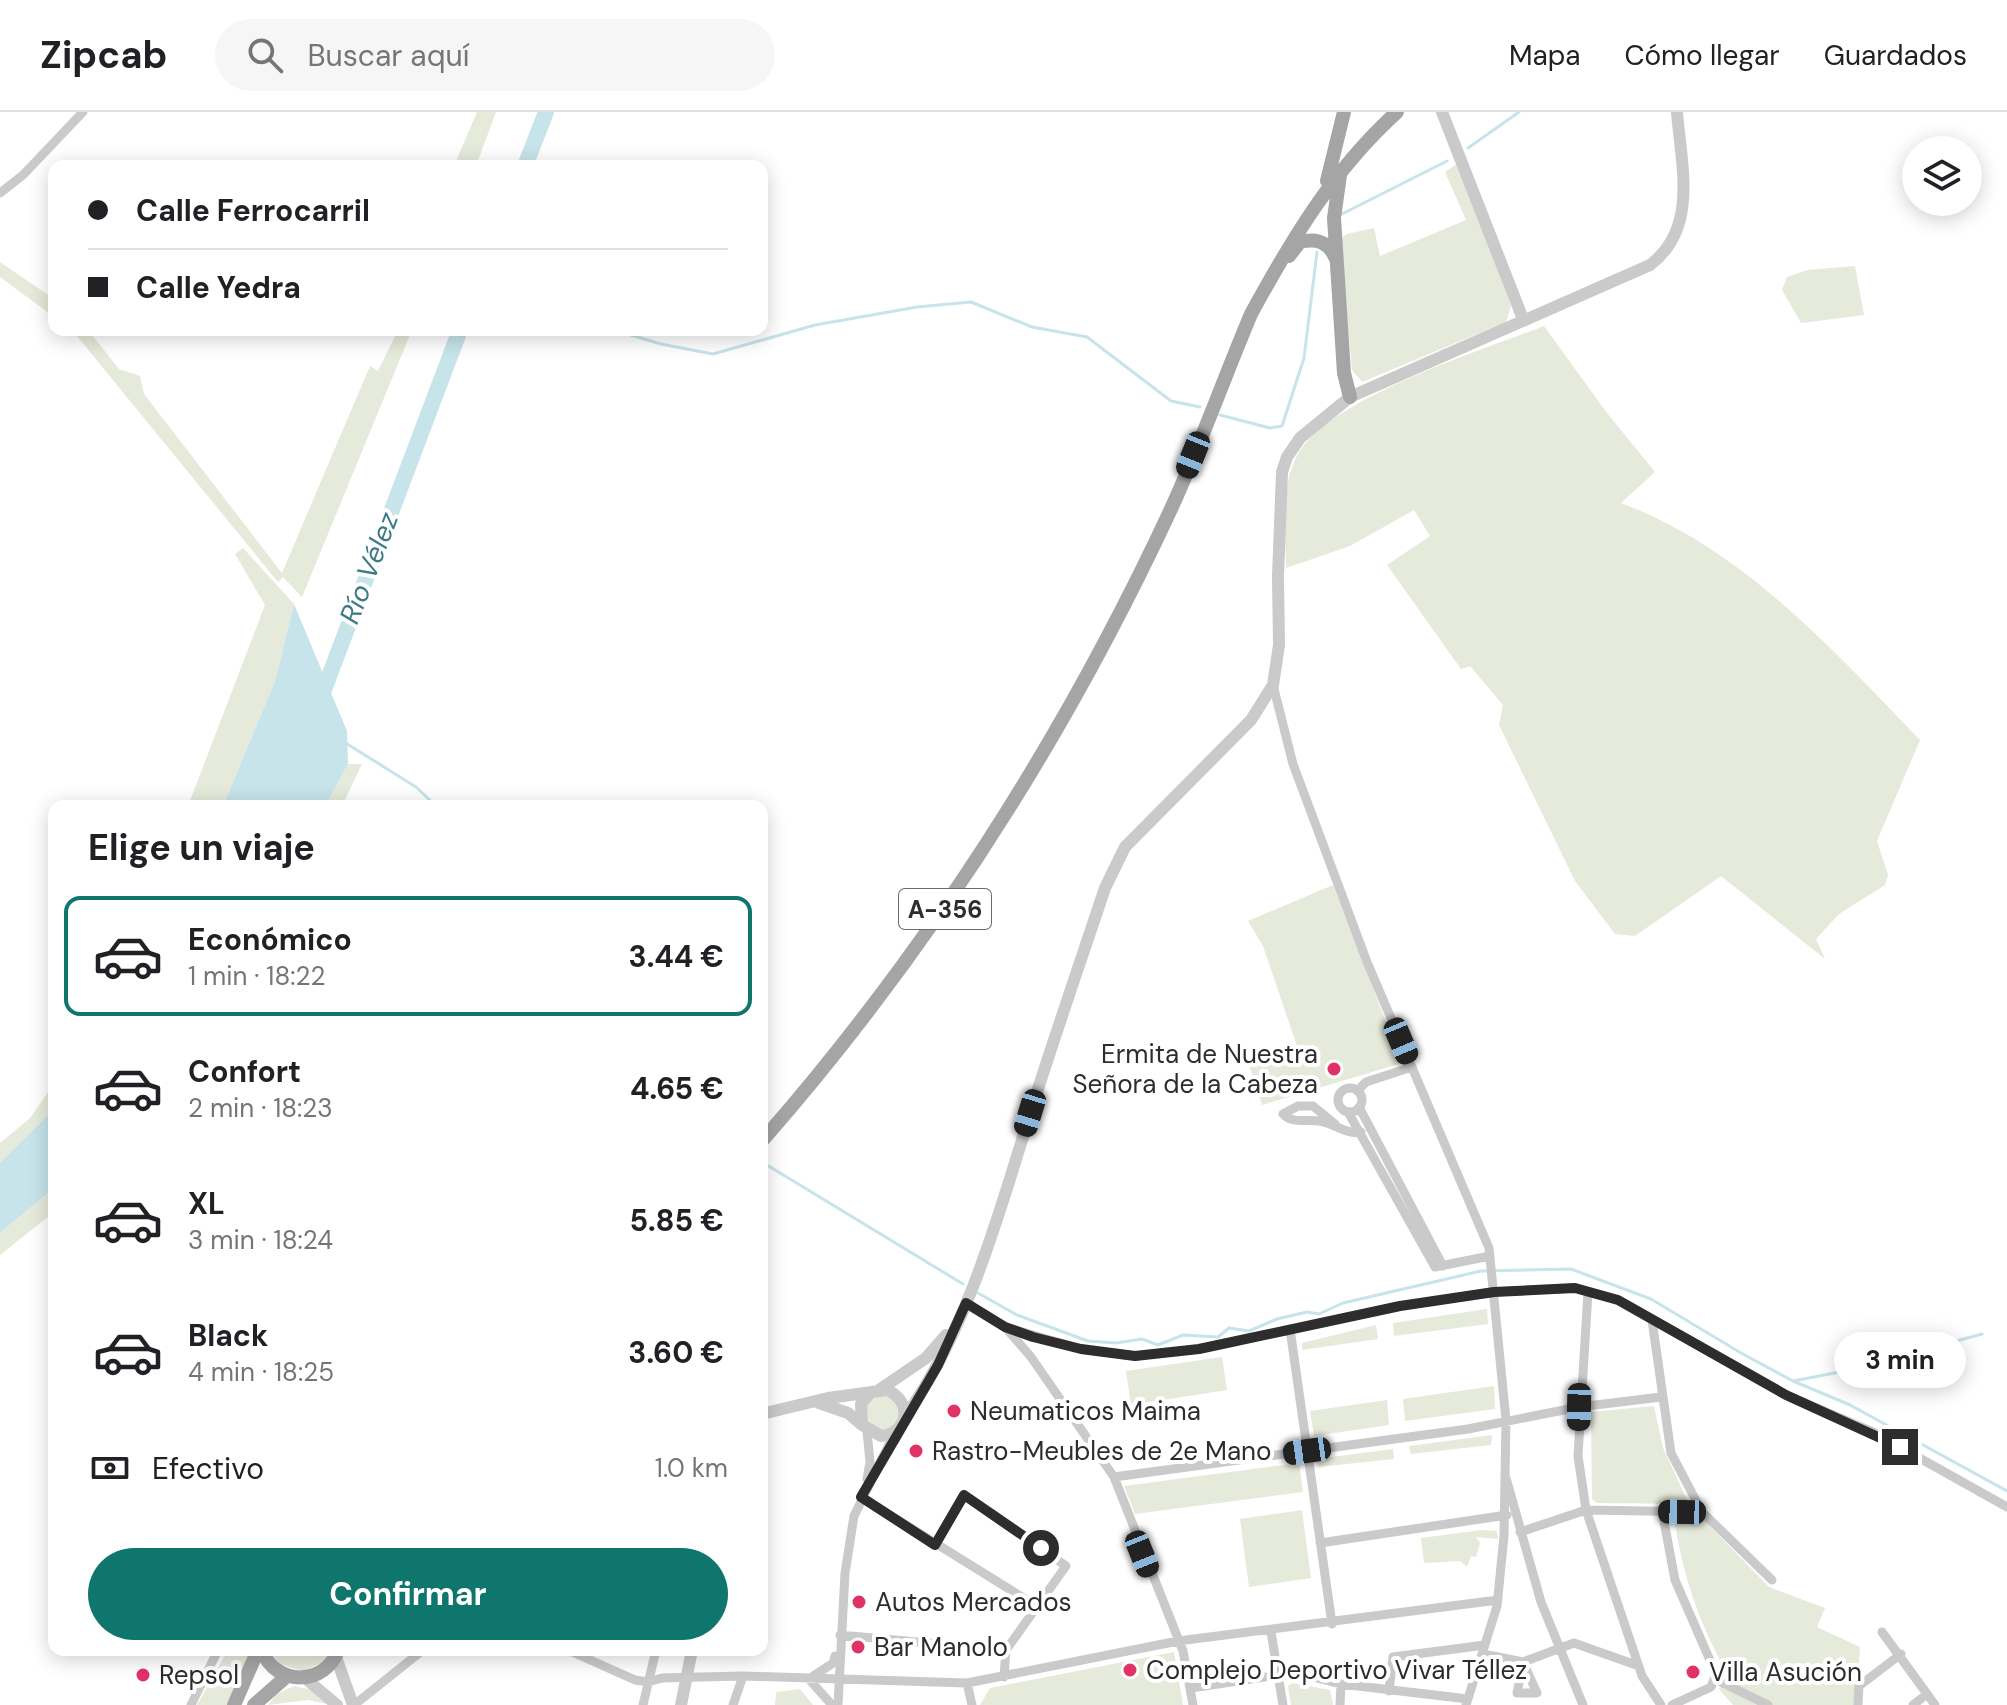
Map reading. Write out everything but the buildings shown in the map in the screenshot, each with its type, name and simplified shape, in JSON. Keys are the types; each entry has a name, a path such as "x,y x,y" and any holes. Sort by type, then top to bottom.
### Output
{"main road":[{"path":"1322,193 1344,112"},
{"path":"1322,193 1397,112"},
{"path":"1346,164 1336,186 1335,201 1344,373 1350,397"},
{"name":"A-356","path":"768,1134 880,999 948,905 1012,806 1098,655 1172,507 1246,326 1322,193"},
{"path":"1265,288 1300,242 1318,240 1329,246 1338,262"},
{"path":"234,1705 257,1656"},
{"path":"264,1656 274,1669 287,1676 305,1678 328,1668 336,1656"},
{"path":"254,1705 287,1676"}],"street":[{"path":"0,193 23,175 83,112"},
{"path":"1442,112 1523,319"},
{"path":"1583,1705 1513,1524 1504,1473 1506,1420 1486,1238 1367,962 1293,764 1273,685 1279,645 1282,472 1287,457 1300,438 1350,397 1650,265 1675,240 1684,197 1677,112"},
{"path":"863,1493 895,1432 938,1365 966,1303 1011,1178 1105,888 1125,847 1251,720 1273,685"},
{"path":"1357,1091 1366,1082 1412,1067"},
{"path":"1346,1089 1357,1091 1361,1097 1359,1107 1439,1266 1361,1132 1348,1112 1341,1109 1338,1098 1346,1089"},
{"path":"1335,1124 1290,1120 1283,1114 1298,1106 1313,1106 1343,1130 1361,1132"},
{"path":"1348,1112 1359,1107"},
{"path":"1439,1266 1490,1256"},
{"path":"966,1303 1005,1327 1049,1341 1135,1356 1199,1349 1400,1306 1494,1292 1575,1288 1618,1300 1786,1395 1873,1432 2007,1507"},
{"path":"1588,1292 1578,1456 1586,1510 1639,1666 1661,1705"},
{"path":"835,1705 849,1545 870,1462 861,1404 875,1391 926,1358 960,1317"},
{"path":"1652,1320 1671,1453 1702,1512 1772,1580"},
{"path":"1005,1327 1031,1357 1114,1477 1178,1641 1193,1705"},
{"path":"1290,1329 1332,1624"},
{"path":"1031,1357 1038,1345 1049,1341"},
{"path":"768,1413 875,1391 895,1393 901,1399 905,1417"},
{"path":"1114,1477 1468,1429 1579,1407 1661,1397"},
{"path":"816,1402 848,1413 865,1428 881,1436 895,1432"},
{"path":"863,1493 935,1545 1038,1607"},
{"path":"935,1545 964,1495 1066,1566 1006,1650 1004,1677"},
{"path":"1320,1543 1513,1524 1586,1510 1702,1512"},
{"path":"1662,1511 1675,1580 1715,1677 1768,1705"},
{"path":"1191,1688 1279,1675 1309,1676 1341,1684 1467,1702 1498,1600 1513,1524"},
{"path":"581,1656 635,1680 648,1682 687,1677 743,1676 967,1683 1178,1641 1271,1632 1498,1600"},
{"path":"1271,1632 1283,1705"},
{"path":"1882,1632 1901,1654 1935,1705"},
{"path":"840,1640 1006,1650"},
{"path":"808,1678 833,1663 840,1640"},
{"path":"1389,1691 1393,1657 1484,1650 1523,1662 1558,1646 1574,1643 1639,1666"},
{"path":"1858,1705 1859,1686 1901,1654"},
{"path":"191,1705 215,1656"},
{"path":"338,1656 353,1705 415,1656"},
{"path":"643,1705 654,1656"},
{"path":"681,1705 691,1656"},
{"path":"733,1705 743,1676"},
{"path":"1672,1705 1711,1687 1715,1677"},
{"path":"305,1678 337,1705"},
{"path":"808,1678 835,1705"},
{"path":"967,1683 972,1705"},
{"path":"1340,1705 1341,1684"},
{"path":"1913,1705 1922,1698"}],"green space":[{"path":"477,112 496,112 478,160 457,160"},
{"path":"1458,163 1511,306 1506,322 1362,382 1352,370 1340,239 1347,234 1374,228 1380,256 1466,220 1445,172"},
{"path":"0,262 48,295 48,313 0,277"},
{"path":"1855,266 1864,315 1801,323 1782,290 1787,277 1807,270"},
{"path":"1544,326 1607,413 1655,472 1621,503 1665,522 1746,574 1819,637 1920,740 1877,841 1888,875 1885,885 1839,914 1816,939 1825,959 1721,876 1635,936 1615,934 1575,881 1499,725 1503,705 1470,666 1461,669 1387,565 1430,536 1414,510 1350,546 1286,568 1288,481 1298,454 1315,433 1341,414 1410,378"},
{"path":"77,336 93,336 119,369 140,376 144,394 282,573 370,366 378,371 395,336 410,336 302,597 283,577 278,582"},
{"path":"243,548 294,604 275,681 225,800 190,800 265,605 235,554"},
{"path":"348,764 362,764 345,800 328,800"},
{"path":"1333,885 1402,1063 1262,1105 1248,1062 1297,1046 1263,946 1248,921"},
{"path":"48,1092 48,1115 0,1163 0,1143 30,1118"},
{"path":"48,1193 48,1217 0,1255 0,1233"},
{"path":"1487,1309 1488,1324 1394,1336 1393,1323"},
{"path":"1376,1325 1378,1339 1302,1350 1302,1343"},
{"path":"1222,1357 1227,1390 1131,1405 1126,1371"},
{"path":"1494,1386 1495,1409 1405,1421 1403,1399"},
{"path":"882,1396 894,1401 899,1413 894,1425 882,1430 870,1425 865,1413 870,1401"},
{"path":"1387,1400 1389,1425 1314,1436 1310,1411"},
{"path":"1654,1406 1663,1448 1689,1504 1597,1503 1592,1499 1591,1412"},
{"path":"1492,1435 1491,1445 1411,1454 1409,1446"},
{"path":"1393,1449 1394,1459 1318,1467 1316,1459"},
{"path":"1299,1463 1303,1492 1135,1514 1124,1486"},
{"path":"1302,1510 1311,1578 1249,1587 1240,1519"},
{"path":"1699,1515 1769,1587 1825,1608 1817,1627 1860,1647 1856,1705 1733,1705 1719,1689 1726,1672 1693,1597 1674,1517"},
{"path":"1497,1531 1498,1539 1476,1537 1480,1543 1476,1557 1471,1556 1467,1567 1460,1561 1424,1563 1421,1538"},
{"name":"Complejo Deportivo Vivar Téllez","path":"1174,1652 1183,1705 980,1705 990,1688"},
{"path":"225,1656 249,1656 246,1671 228,1705 197,1705"},
{"path":"273,1656 328,1656 325,1661 303,1671 279,1664"},
{"path":"1292,1683 1330,1690 1333,1705 1291,1705 1288,1686"},
{"path":"294,1686 317,1691 331,1705 308,1700 268,1705 277,1694"},
{"path":"800,1689 813,1705 775,1705 776,1692"}],"water":[{"path":"294,604 347,731 348,764 328,800 225,800 275,681"},
{"path":"48,1115 48,1193 0,1233 0,1163"}],"waterway":[{"name":"Río Vélez","path":"527,160 546,112"},
{"path":"1468,148 1519,112"},
{"path":"1340,215 1447,161"},
{"path":"1220,415 1270,428 1282,426 1304,358 1317,252"},
{"path":"634,336 713,354 815,325 917,307 971,302 1032,327 1087,337 1171,401 1200,407"},
{"name":"Río Vélez","path":"319,703 458,336"},
{"path":"344,742 416,787 430,800"},
{"path":"768,1166 963,1284"},
{"path":"978,1293 1017,1315 1088,1341 1116,1343 1142,1339 1158,1345 1183,1335 1218,1337 1229,1328 1249,1331 1277,1319 1307,1312 1319,1314 1343,1303 1481,1271 1571,1269 1651,1299 1741,1353 1793,1381 1850,1405 2007,1491"},
{"path":"1793,1381 1850,1370 1982,1334"}],"place":[{"name":"Ermita de Nuestra Señora de la Cabeza","path":"1334,1069"},
{"name":"Neumaticos Maima","path":"954,1411"},
{"name":"Rastro-Meubles de 2e Mano","path":"916,1451"},
{"name":"Autos Mercados","path":"859,1602"},
{"name":"Bar Manolo","path":"858,1647"},
{"name":"Complejo Deportivo Vivar Téllez","path":"1130,1670"},
{"name":"Villa Asución","path":"1693,1672"},
{"name":"Repsol","path":"143,1675"}],"route":[{"path":"1041,1548 964,1495 935,1545 861,1497 895,1432 938,1365 966,1303 1005,1327 1033,1337 1081,1349 1135,1356 1199,1349 1400,1306 1494,1292 1575,1288 1618,1300 1786,1395 1873,1432 1900,1447"}]}
